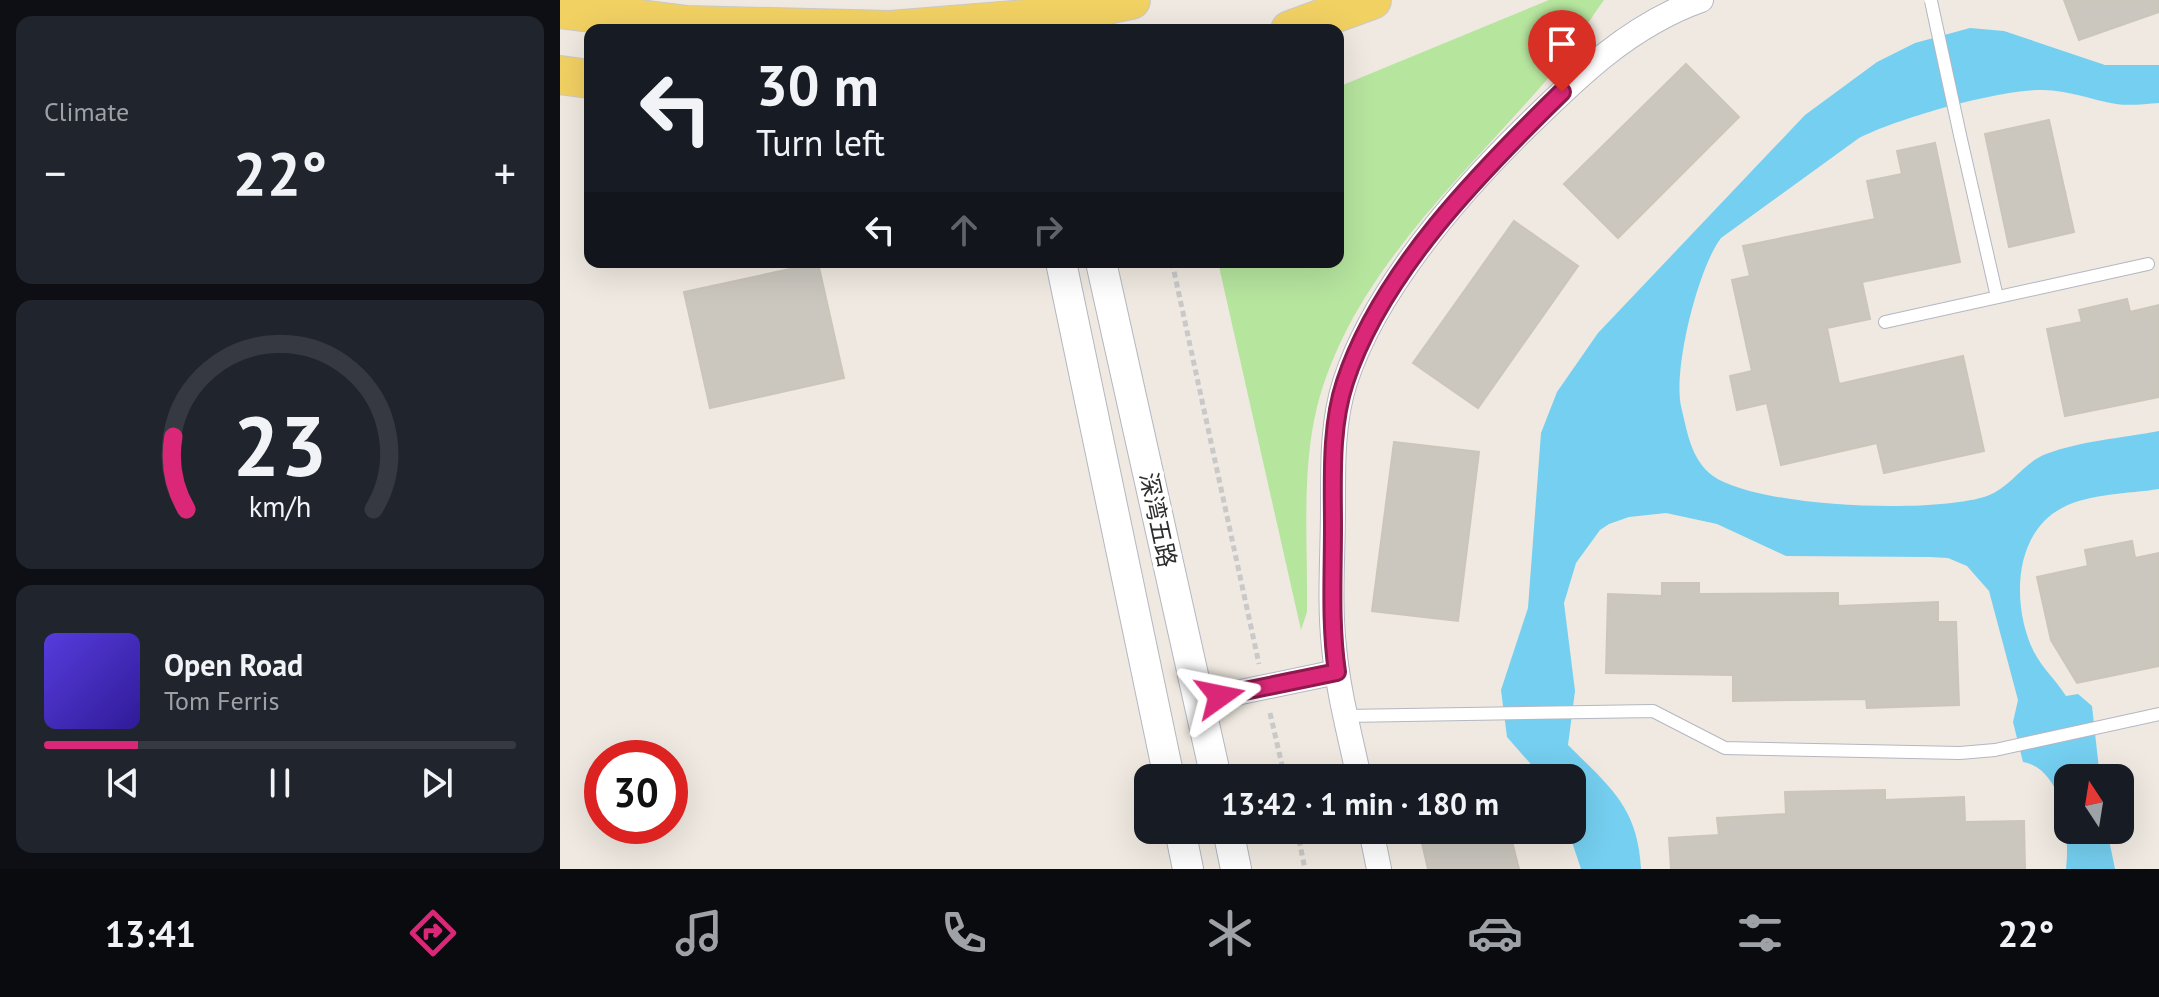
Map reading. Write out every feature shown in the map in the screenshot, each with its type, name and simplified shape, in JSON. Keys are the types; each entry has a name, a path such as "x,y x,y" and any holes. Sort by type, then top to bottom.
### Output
{"main road":[{"path":"1052,24 1131,0"},
{"path":"1306,24 1372,0"},
{"path":"560,9 679,24"},
{"path":"560,75 584,78"}],"street":[{"path":"1356,764 1337,672 1332,624 1334,452 1344,385 1372,323 1428,238 1503,150 1562,92 1626,37 1676,9 1701,0"},
{"name":"深湾五路","path":"1062,268 1166,764"},
{"name":"深湾五路","path":"1102,268 1213,764"},
{"path":"1198,701 1337,672"},
{"path":"1183,844 1188,869"},
{"path":"1231,844 1236,869"},
{"path":"1374,844 1379,869"}],"lane":[{"path":"1930,1 1997,297"},
{"path":"1885,322 2148,264"},
{"path":"1346,716 1653,711 1725,748 1960,753 1995,750 2159,714"}],"path":[{"path":"1173,268 1282,764"},
{"path":"1300,844 1305,869"}],"green space":[{"path":"1549,0 1604,0 1552,73 1411,233 1355,315 1333,360 1317,407 1309,457 1307,612 1301,630 1219,268 1344,268 1344,85"}],"water":[{"path":"1970,28 2004,31 2105,65 2159,65 2159,103 2121,105 2062,92 2024,91 1950,106 1859,138 1721,238 1712,252 1696,295 1684,344 1679,389 1688,435 1706,469 1713,476 1736,487 1806,501 1890,506 1962,502 1987,496 2046,454 2087,443 2159,431 2159,489 2097,497 2062,508 2033,535 2021,573 2022,615 2034,652 2066,696 2078,694 2092,706 2098,764 2054,764 2054,787 2037,767 2023,762 2013,722 2018,700 1989,591 1967,566 1948,558 1930,557 1786,556 1717,524 1666,513 1629,517 1600,530 1576,563 1564,603 1575,691 1568,745 1608,786 1619,799 1634,829 1641,869 1581,869 1573,844 1586,844 1586,764 1531,764 1507,737 1501,690 1528,608 1541,433 1557,392 1598,333 1805,115 1877,62 1915,43"},
{"path":"2067,844 2110,844 2115,869 2066,869"}],"building":[{"path":"2064,0 2159,0 2159,12 2079,40"},
{"path":"1686,64 1739,117 1618,238 1564,184"},
{"path":"2049,120 2074,232 2009,247 1985,134"},
{"path":"1935,143 1960,262 1862,282 1870,319 1827,328 1839,384 1963,356 1984,451 1884,473 1877,443 1781,465 1767,403 1737,410 1730,376 1752,371 1732,280 1750,276 1743,246 1875,219 1867,181 1902,174 1897,151"},
{"path":"1514,221 1578,266 1478,408 1413,363"},
{"path":"795,268 819,268 844,378 710,408 684,292"},
{"path":"2127,299 2130,312 2159,305 2159,397 2065,416 2047,329 2082,322 2079,310"},
{"path":"1394,442 1479,452 1458,621 1372,611"},
{"path":"2132,541 2135,558 2159,553 2159,666 2077,683 2051,640 2037,577 2088,566 2085,550"},
{"path":"1662,583 1699,583 1699,594 1838,593 1838,606 1938,602 1938,622 1956,622 1959,705 1867,708 1866,699 1733,701 1733,675 1606,673 1608,594 1662,596"},
{"path":"1885,790 1885,800 1964,797 1965,822 2024,821 2025,869 1671,869 1669,838 1719,835 1717,818 1786,814 1785,792"},
{"path":"1422,844 1513,844 1519,869 1428,869"}],"route":[{"path":"1220,696 1337,672 1332,624 1334,452 1338,413 1354,357 1372,323 1428,238 1503,150 1562,92"}]}
